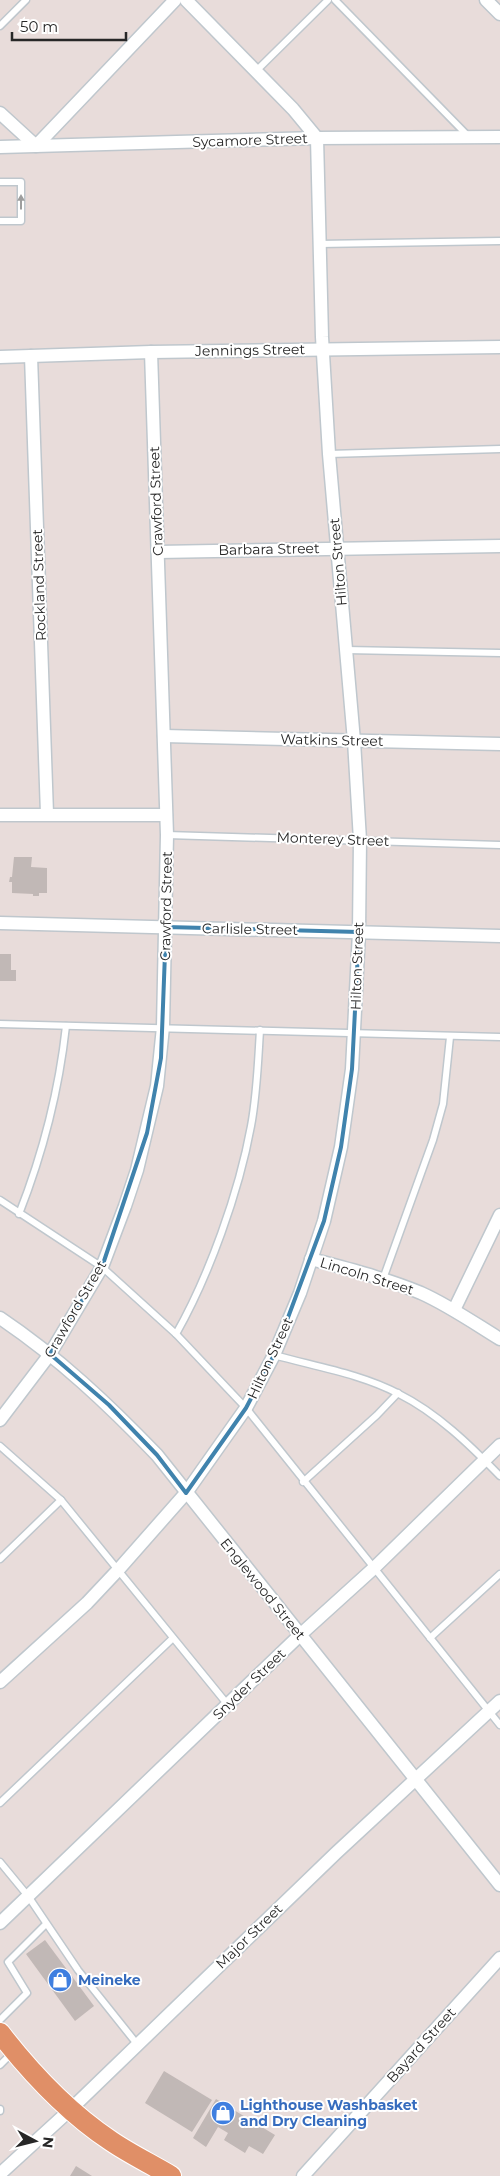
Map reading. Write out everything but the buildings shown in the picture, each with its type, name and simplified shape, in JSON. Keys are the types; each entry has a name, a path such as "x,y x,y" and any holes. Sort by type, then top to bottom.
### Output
{"main road":[{"path":"0,2033 7,2058 111,2141 167,2175"}],"street":[{"path":"0,113 36,146 175,0"},
{"path":"186,0 293,109 317,138"},
{"path":"486,0 500,14"},
{"name":"Sycamore Street","path":"0,147 317,138 500,137"},
{"name":"Hilton Street","path":"0,1682 87,1603 119,1569 186,1493 246,1408 274,1354 300,1293 324,1221 342,1146 355,1033 360,840 354,741 329,454 319,244 317,138"},
{"name":"Jennings Street","path":"0,357 151,352 500,347"},
{"name":"Crawford Street","path":"0,1420 50,1354 102,1267 125,1206 147,1133 157,1086 163,1027 167,835 151,352"},
{"name":"Rockland Street","path":"32,356 47,814"},
{"name":"Barbara Street","path":"158,552 500,546"},
{"name":"Watkins Street","path":"164,736 500,744"},
{"path":"0,814 166,816"},
{"name":"Carlisle Street","path":"0,923 500,936"},
{"path":"454,1310 500,1215"},
{"name":"Lincoln Street","path":"311,1260 383,1279 421,1293 454,1310 500,1339"},
{"name":"Englewood Street","path":"0,1318 50,1354 109,1405 157,1454 186,1493 500,1885"},
{"name":"Snyder Street","path":"0,1923 500,1446"},
{"name":"Major Street","path":"0,2174 71,2109 336,1853 500,1701"},
{"name":"Bayard Street","path":"303,2176 500,1958"}],"lane":[{"path":"0,26 26,0"},
{"path":"256,72 328,0"},
{"path":"335,0 470,137"},
{"path":"0,182 21,182 21,221 0,222"},
{"path":"319,244 500,241"},
{"path":"329,454 500,450"},
{"path":"345,650 500,653"},
{"name":"Monterey Street","path":"167,835 500,844"},
{"path":"0,1024 500,1037"},
{"path":"20,1214 38,1167 64,1050 66,1026"},
{"path":"176,1334 203,1281 239,1176 251,1126 257,1084 260,1030"},
{"path":"383,1279 433,1140 442,1104 450,1037"},
{"path":"0,1200 102,1267 176,1334 246,1408 303,1482 500,1725"},
{"path":"274,1354 349,1376 398,1393 444,1424 485,1460 500,1476"},
{"path":"303,1482 377,1415 398,1393"},
{"path":"0,1446 61,1500 228,1705"},
{"path":"0,1559 61,1500"},
{"path":"430,1638 500,1574"},
{"path":"0,1803 173,1638"},
{"path":"0,1862 28,1896 78,1970 137,2044"},
{"path":"0,2020 27,1994 8,1962 46,1924"}],"highlighted area":[{"path":"166,927 359,932 352,1069 341,1147 324,1221 274,1355 246,1408 186,1493 157,1455 109,1405 50,1354 102,1267 147,1133 161,1058"}],"place":[{"name":"Meineke","path":"60,1980"},
{"name":"Lighthouse Washbasket and Dry Cleaning","path":"223,2113"}]}
